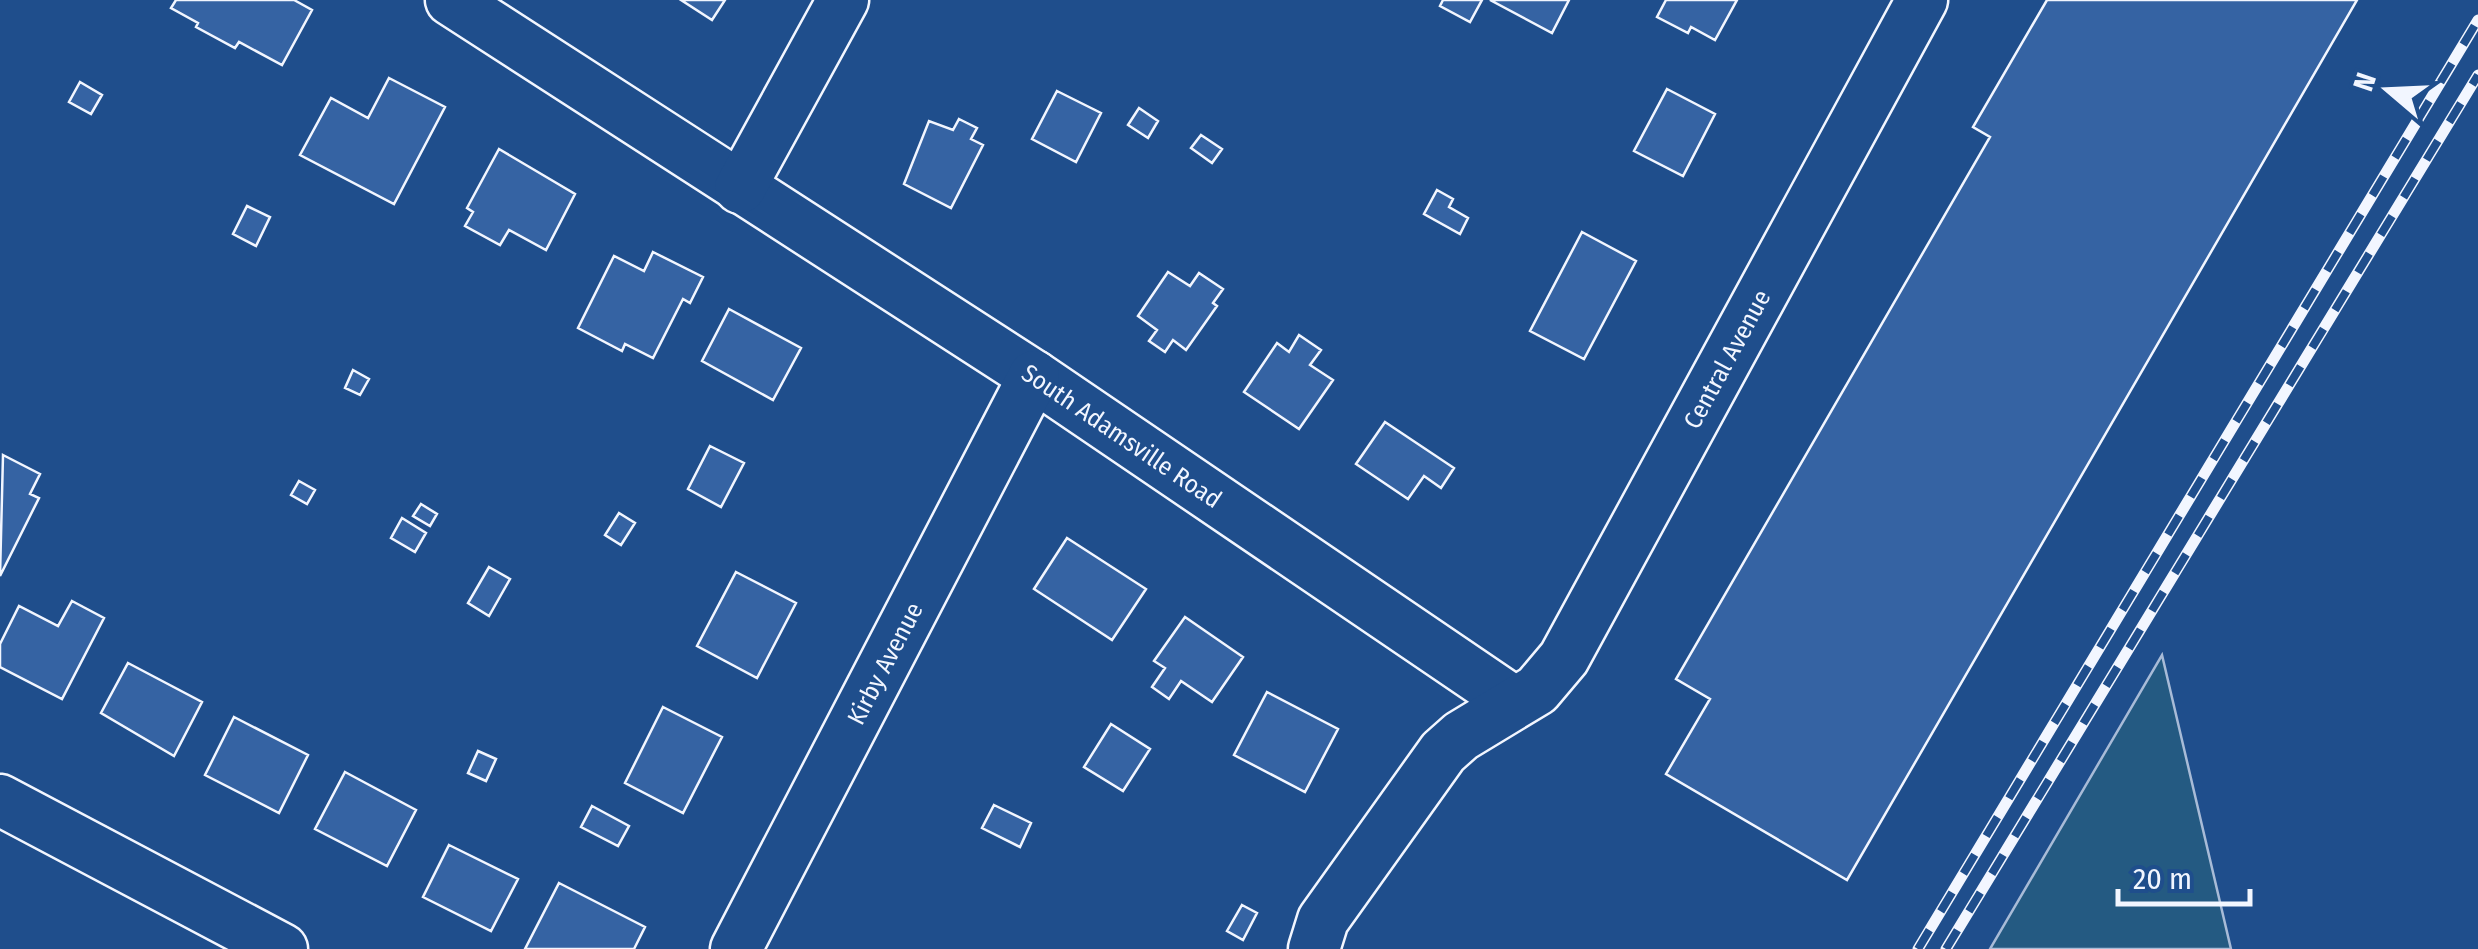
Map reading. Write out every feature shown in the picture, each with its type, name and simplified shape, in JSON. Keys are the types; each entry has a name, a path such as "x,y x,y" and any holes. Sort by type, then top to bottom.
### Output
{"street":[{"name":"South Adamsville Road","path":"451,0 1034,376 1514,702"},
{"path":"740,188 843,0"},
{"name":"Central Avenue","path":"1514,702 1537,690 1564,658 1919,1"},
{"name":"Kirby Avenue","path":"736,949 1034,376"},
{"path":"1314,949 1323,920 1418,782 1461,736 1514,702"},
{"path":"0,800 282,949"}],"shaded area":[{"path":"2162,655 2231,949 1990,949"}],"building":[{"path":"176,0 294,0 312,10 282,65 239,42 235,48 196,27 198,23 171,8"},
{"path":"681,0 725,0 712,20"},
{"path":"1443,0 1482,0 1470,22 1440,6"},
{"path":"1490,0 1569,0 1552,33"},
{"path":"1666,0 1737,0 1715,40 1691,27 1688,33 1657,17"},
{"path":"2047,0 2357,0 1847,880 1666,774 1710,699 1676,679 1990,137 1973,127"},
{"path":"389,78 445,107 394,204 300,155 331,98 368,118"},
{"path":"80,82 102,95 91,114 69,102"},
{"path":"1667,89 1715,114 1683,176 1634,151"},
{"path":"1057,91 1101,113 1076,162 1032,139"},
{"path":"1139,108 1158,121 1148,138 1128,125"},
{"path":"959,119 977,128 971,139 983,145 951,208 904,184 929,121 953,130"},
{"path":"1201,135 1222,149 1212,163 1191,148"},
{"path":"499,149 575,194 546,250 509,230 500,245 465,226 473,212 467,208"},
{"path":"1437,190 1453,199 1449,207 1468,218 1460,234 1424,214"},
{"path":"247,206 270,217 256,246 233,234"},
{"path":"1582,232 1636,261 1584,359 1530,331"},
{"path":"653,252 703,277 690,303 683,299 653,358 625,344 622,351 578,328 614,256 644,271"},
{"path":"1168,272 1190,286 1199,273 1223,289 1213,303 1217,306 1186,350 1173,340 1165,352 1149,341 1157,330 1138,316"},
{"path":"729,309 801,348 773,400 702,361"},
{"path":"1299,335 1321,350 1310,365 1333,380 1299,429 1244,392 1277,343 1289,352"},
{"path":"353,370 369,379 360,395 345,388"},
{"path":"1385,422 1454,468 1441,488 1424,476 1408,499 1356,464"},
{"path":"710,446 744,463 721,507 688,489"},
{"path":"3,455 40,474 30,494 39,498 0,576"},
{"path":"299,481 315,490 307,504 291,495"},
{"path":"421,504 437,514 430,526 413,516"},
{"path":"619,513 635,523 621,545 605,535"},
{"path":"402,518 426,533 415,552 391,538"},
{"path":"1067,538 1146,589 1112,640 1034,589"},
{"path":"489,567 510,579 489,616 468,603"},
{"path":"736,572 796,603 757,678 697,646"},
{"path":"72,601 104,618 62,699 0,667 0,644 19,606 58,626"},
{"path":"1185,617 1243,657 1212,702 1181,681 1169,699 1152,687 1165,668 1154,661"},
{"path":"128,663 202,702 174,756 101,713"},
{"path":"1267,692 1338,729 1305,792 1234,755"},
{"path":"663,707 722,737 683,813 625,783"},
{"path":"234,717 308,755 279,813 205,775"},
{"path":"1111,724 1150,749 1123,791 1084,767"},
{"path":"478,751 496,759 486,781 468,773"},
{"path":"345,772 416,810 387,866 315,829"},
{"path":"994,805 1031,823 1020,847 982,828"},
{"path":"592,806 629,826 618,846 581,827"},
{"path":"449,845 518,879 491,931 423,897"},
{"path":"559,883 645,927 634,949 525,949"},
{"path":"1242,905 1257,913 1243,940 1227,931"}],"railway":[{"path":"1918,949 2478,20"},
{"path":"1946,949 2478,75"}]}
